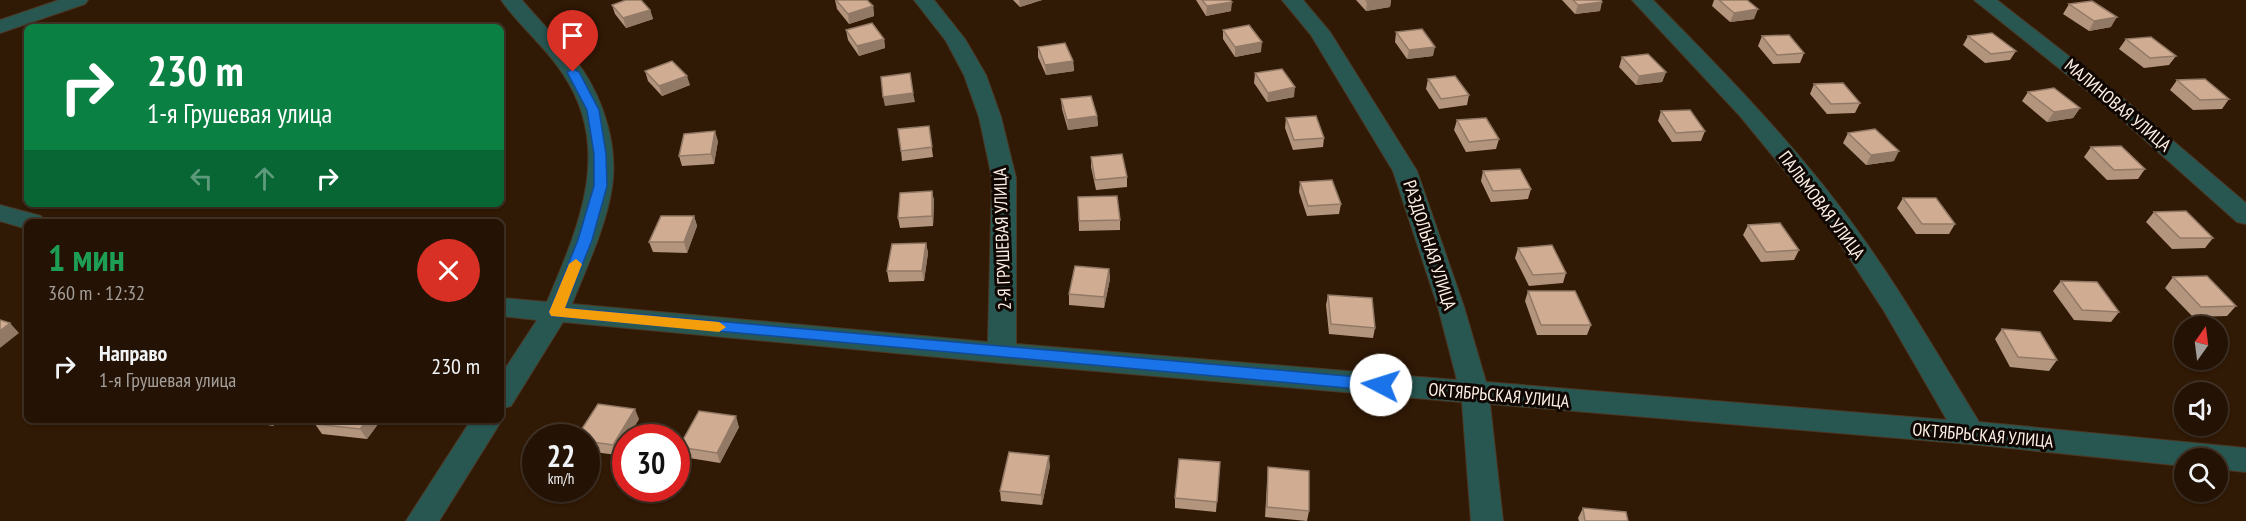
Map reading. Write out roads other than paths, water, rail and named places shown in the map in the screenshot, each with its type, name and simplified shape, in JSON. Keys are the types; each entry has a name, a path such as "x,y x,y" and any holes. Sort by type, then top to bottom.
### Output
{"street":[{"path":"0,27 78,0"},
{"path":"504,393 556,312 585,240 600,186 600,154 593,110 573,72 511,0"},
{"name":"2-Я ГРУШЕВАЯ УЛИЦА","path":"924,0 960,48 975,75 990,117 1004,178 1002,353"},
{"name":"РАЗДОЛЬНАЯ УЛИЦА","path":"1292,0 1320,32 1405,171 1451,307 1475,393 1487,521"},
{"name":"ПАЛЬМОВАЯ УЛИЦА","path":"1642,0 1728,89 1809,182 1880,281 1970,433"},
{"name":"МАЛИНОВАЯ УЛИЦА","path":"1984,0 2043,42 2135,117 2246,216"},
{"path":"0,213 24,220"},
{"name":"ОКТЯБРЬСКАЯ УЛИЦА","path":"504,308 1002,353 1970,433 2246,460"},
{"path":"422,521 485,423"}]}
